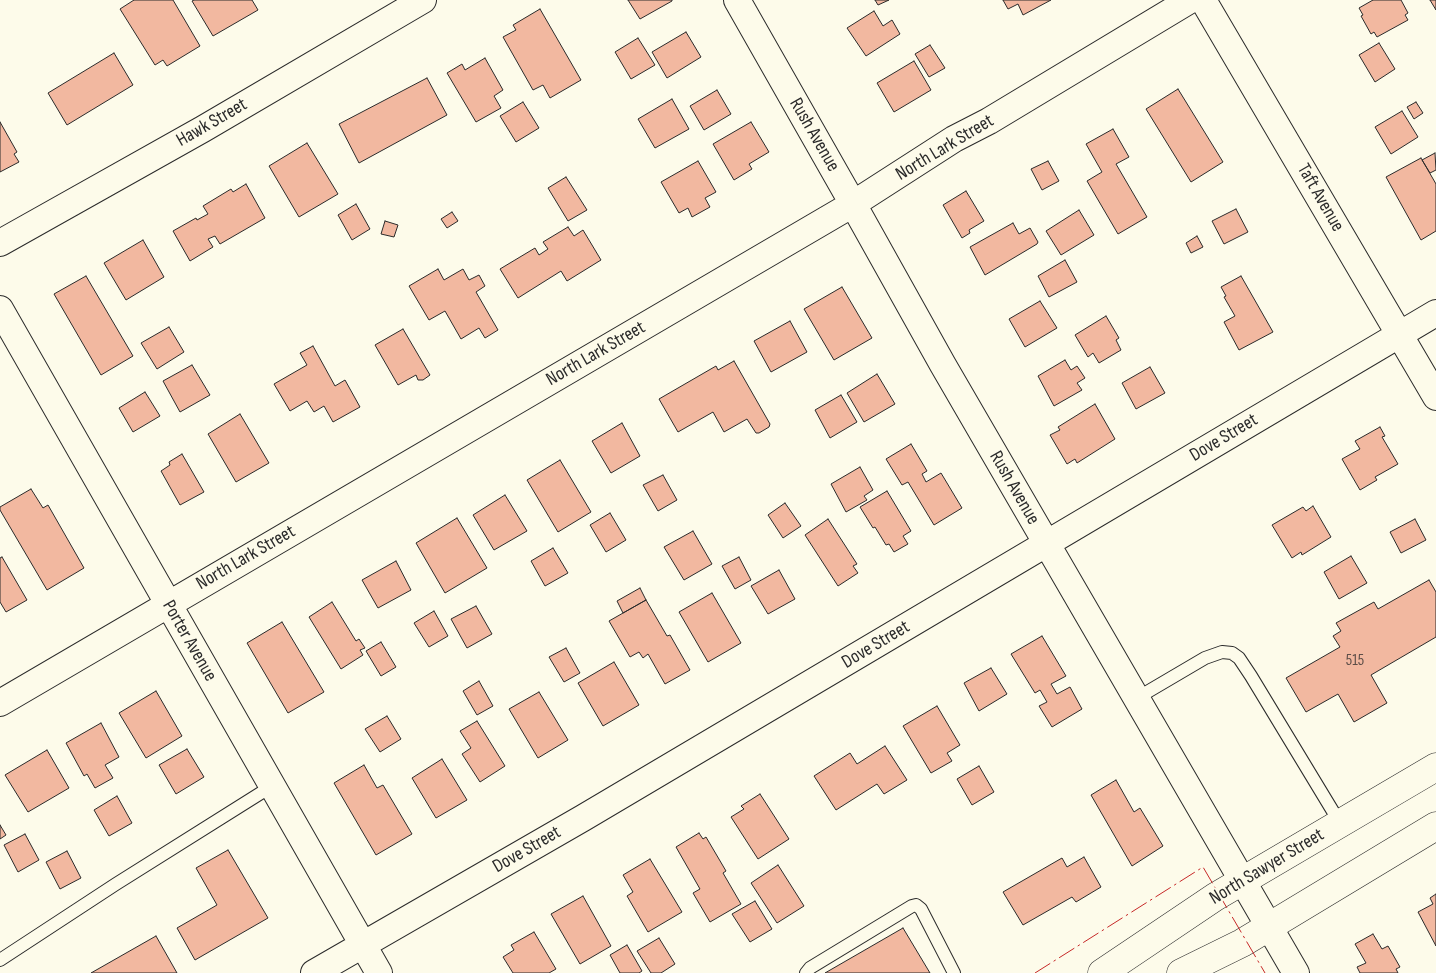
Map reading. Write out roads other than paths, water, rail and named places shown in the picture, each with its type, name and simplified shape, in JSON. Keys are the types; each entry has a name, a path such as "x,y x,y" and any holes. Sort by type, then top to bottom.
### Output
{"street":[{"name":"Hawk Street","path":"0,243 203,129 423,0"},
{"name":"Rush Avenue","path":"737,0 948,374 1296,973"},
{"name":"North Lark Street","path":"0,703 853,204 954,140 989,122 1190,0"},
{"name":"Taft Avenue","path":"1203,0 1436,397"},
{"name":"Porter Avenue","path":"0,309 379,973"},
{"name":"Dove Street","path":"314,973 583,818 1436,313"},
{"name":"North Sawyer Street","path":"1102,973 1242,880 1436,767"},
{"path":"1181,973 1242,943 1436,826"}],"lane":[{"path":"1136,698 1204,658 1222,652 1232,653 1239,658 1251,676 1340,823"},
{"path":"0,960 116,884 272,786"},
{"path":"806,973 810,968 916,905 921,909 954,973"}]}
